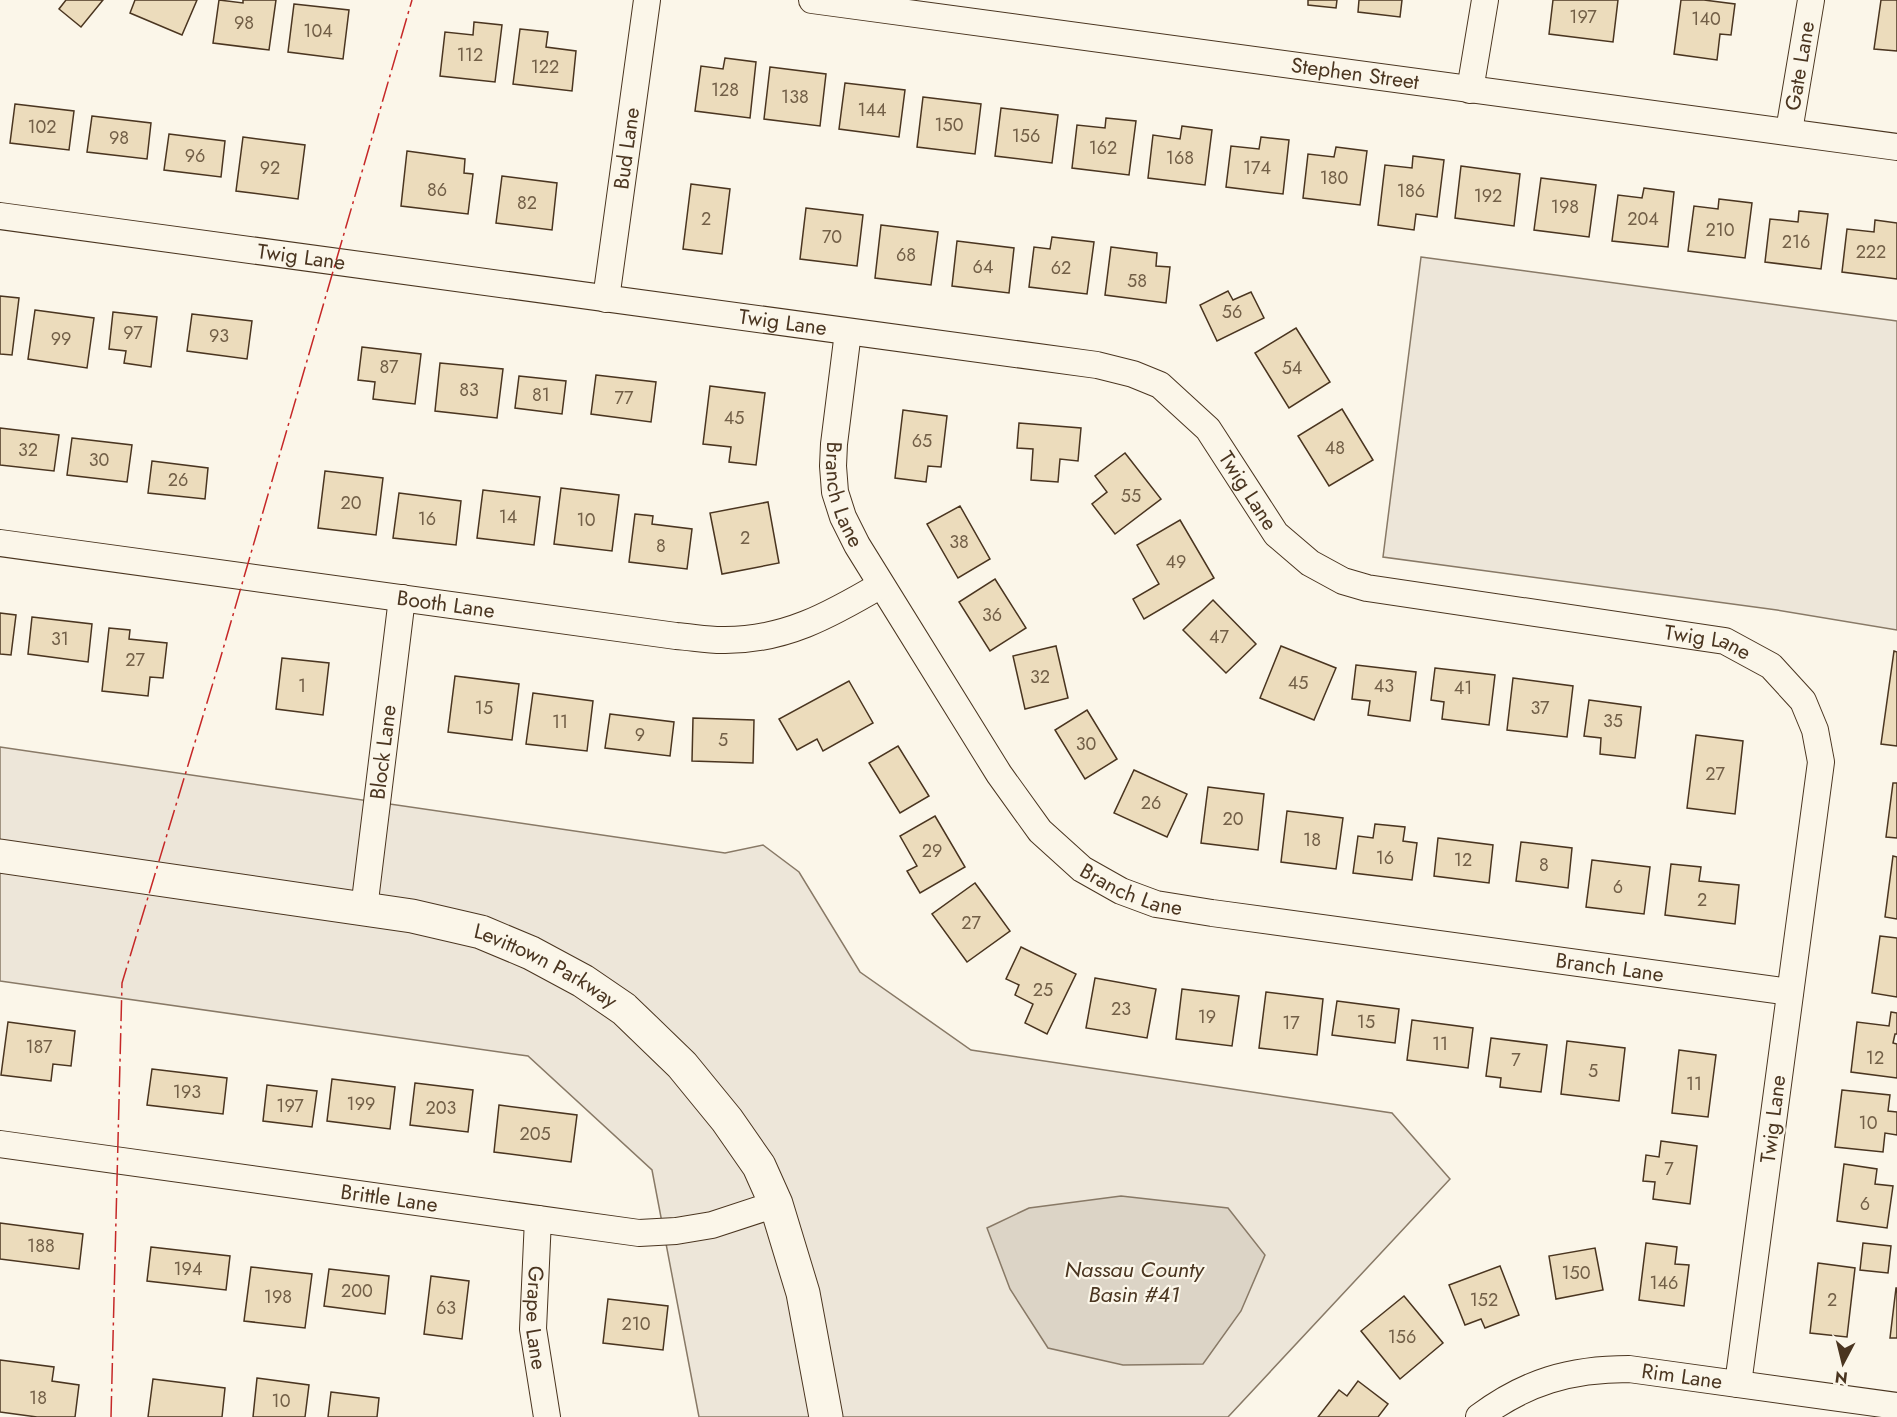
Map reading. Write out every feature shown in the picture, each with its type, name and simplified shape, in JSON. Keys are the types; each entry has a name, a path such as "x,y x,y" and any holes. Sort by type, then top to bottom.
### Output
{"street":[{"name":"Bud Lane","path":"606,299 647,0"},
{"name":"Stephen Street","path":"812,0 973,11 1470,90 1897,147"},
{"path":"1470,90 1485,0"},
{"name":"Gate Lane","path":"1790,131 1811,0"},
{"name":"Twig Lane","path":"0,216 1097,365 1132,374 1160,385 1208,429 1276,534 1310,564 1343,581 1367,588 1725,641 1771,666 1803,701 1815,730 1821,762 1738,1384"},
{"name":"Branch Lane","path":"848,332 834,444 835,492 843,517 881,585 999,774 1040,831 1082,869 1121,891 1156,904 1790,992"},
{"name":"Booth Lane","path":"0,543 665,635 723,640 752,638 799,628 833,614 881,585"},
{"name":"Block Lane","path":"364,909 402,598"},
{"name":"Levittown Parkway","path":"0,856 412,916 481,932 531,953 583,981 624,1009 682,1065 727,1120 759,1166 776,1204 803,1293 826,1417"},
{"name":"Brittle Lane","path":"0,1144 639,1233 676,1231 712,1225 776,1204"},
{"name":"Grape Lane","path":"538,1219 533,1329 547,1417"},
{"name":"Rim Lane","path":"1479,1417 1502,1400 1533,1384 1597,1369 1629,1369 1897,1406"}],"shaded area":[{"path":"1421,257 1897,321 1897,630 1777,610 1383,557"},
{"path":"0,747 725,853 763,845 799,872 860,972 971,1050 1392,1113 1450,1179 1228,1417 699,1417 652,1170 528,1056 0,981"}],"water":[{"name":"Nassau County Basin #41","path":"1121,1196 1228,1208 1265,1255 1241,1311 1203,1364 1123,1365 1048,1348 1010,1289 987,1228 1029,1208"}],"building":[{"path":"66,0 103,0 81,27 59,9"},
{"path":"135,0 197,0 182,35 130,13"},
{"path":"219,0 243,3 243,0 276,0 269,50 213,43"},
{"path":"1308,0 1337,0 1336,8 1308,5"},
{"path":"1359,0 1402,0 1400,17 1358,12"},
{"path":"1553,0 1618,0 1613,42 1549,34"},
{"path":"1681,0 1735,4 1731,35 1720,34 1717,60 1674,54"},
{"path":"1881,0 1897,0 1897,51 1874,49"},
{"path":"294,4 349,10 343,59 288,52"},
{"path":"474,22 502,25 495,82 440,76 445,32 473,35"},
{"path":"520,29 548,32 546,47 576,51 572,91 513,84"},
{"path":"725,58 756,62 750,118 695,111 701,66 723,69"},
{"path":"770,67 826,74 820,126 764,119"},
{"path":"845,83 905,90 899,137 839,129"},
{"path":"923,97 981,104 975,154 917,147"},
{"path":"15,104 74,111 69,150 10,143"},
{"path":"1001,108 1058,115 1052,163 995,156"},
{"path":"92,116 151,123 147,159 87,152"},
{"path":"1106,118 1136,121 1129,175 1072,168 1077,125 1105,128"},
{"path":"1182,126 1212,130 1205,185 1148,178 1153,135 1180,139"},
{"path":"169,134 225,141 221,177 164,170"},
{"path":"243,137 305,145 298,199 236,191"},
{"path":"1261,137 1289,140 1283,194 1226,187 1231,146 1259,149"},
{"path":"1336,147 1367,151 1360,205 1303,198 1308,154 1334,157"},
{"path":"407,151 465,159 464,173 473,174 468,214 401,206"},
{"path":"1413,156 1444,160 1437,217 1416,214 1414,230 1378,225 1385,165 1412,168"},
{"path":"1461,166 1520,174 1514,226 1455,218"},
{"path":"502,176 557,183 552,230 496,223"},
{"path":"1541,178 1596,185 1589,237 1534,230"},
{"path":"691,184 730,189 722,254 683,249"},
{"path":"1644,188 1674,192 1668,247 1612,241 1618,195 1642,198"},
{"path":"1719,199 1752,203 1745,258 1688,251 1694,206 1718,209"},
{"path":"806,208 863,215 857,266 800,259"},
{"path":"1799,211 1828,214 1821,269 1765,262 1770,219 1798,222"},
{"path":"1875,220 1897,223 1897,279 1842,272 1847,229 1874,232"},
{"path":"881,225 938,232 931,285 875,278"},
{"path":"1052,237 1094,242 1087,294 1029,287 1034,247 1050,249"},
{"path":"957,241 1014,248 1009,293 952,286"},
{"path":"1111,247 1157,253 1156,266 1170,267 1166,303 1105,295"},
{"path":"1228,291 1233,300 1251,292 1264,318 1217,341 1200,305"},
{"path":"0,296 19,298 12,355 0,354"},
{"path":"35,310 94,318 87,368 28,359"},
{"path":"113,312 157,317 151,367 124,363 126,351 109,349"},
{"path":"192,314 252,321 247,359 187,351"},
{"path":"1296,328 1330,382 1289,408 1255,353"},
{"path":"362,347 421,354 415,404 373,399 375,382 358,380"},
{"path":"440,363 503,369 497,418 435,411"},
{"path":"596,375 656,382 651,422 591,414"},
{"path":"519,376 566,381 562,414 515,408"},
{"path":"710,386 765,393 756,465 729,462 731,447 703,444"},
{"path":"1342,409 1373,460 1329,486 1298,436"},
{"path":"903,410 947,416 941,467 928,466 926,482 895,478"},
{"path":"1019,423 1081,428 1078,461 1060,459 1058,482 1031,480 1033,449 1017,448"},
{"path":"0,428 59,435 54,471 0,465"},
{"path":"72,438 132,445 127,482 67,475"},
{"path":"1125,453 1161,499 1115,534 1092,504 1107,492 1095,476"},
{"path":"152,461 208,468 205,499 148,493"},
{"path":"325,471 383,478 376,535 318,528"},
{"path":"561,488 619,495 612,551 554,544"},
{"path":"483,490 540,497 534,545 477,538"},
{"path":"399,493 461,501 456,545 393,538"},
{"path":"768,502 779,563 722,574 710,513"},
{"path":"960,506 990,559 958,578 927,524"},
{"path":"635,514 653,516 652,524 692,529 687,569 629,562"},
{"path":"1180,520 1214,578 1144,619 1133,599 1159,584 1137,545"},
{"path":"995,579 1026,628 990,651 959,602"},
{"path":"1213,600 1256,644 1226,673 1183,630"},
{"path":"0,613 16,615 11,655 0,654"},
{"path":"32,617 92,624 88,662 28,654"},
{"path":"109,628 130,630 129,639 167,643 163,678 150,677 148,696 102,691"},
{"path":"1056,646 1068,698 1025,709 1013,656"},
{"path":"1281,646 1336,668 1314,720 1260,698"},
{"path":"1894,651 1897,652 1897,746 1881,744"},
{"path":"282,658 329,663 323,715 276,709"},
{"path":"1356,665 1416,672 1410,721 1368,715 1370,701 1352,699"},
{"path":"1435,668 1495,675 1489,725 1442,719 1444,702 1431,700"},
{"path":"455,676 519,684 512,740 448,732"},
{"path":"1513,678 1573,686 1567,737 1507,730"},
{"path":"849,681 873,723 823,751 817,739 797,750 779,719"},
{"path":"533,693 593,701 587,751 526,744"},
{"path":"1589,700 1641,707 1635,758 1600,754 1601,738 1584,736"},
{"path":"1087,710 1117,759 1085,779 1055,730"},
{"path":"610,714 674,722 670,756 605,748"},
{"path":"693,718 754,720 753,763 692,761"},
{"path":"1696,735 1743,741 1735,814 1687,808"},
{"path":"898,746 929,796 900,813 869,763"},
{"path":"1134,770 1187,794 1167,837 1114,813"},
{"path":"1893,783 1897,783 1897,838 1886,837"},
{"path":"1208,787 1264,794 1258,850 1201,843"},
{"path":"1287,811 1343,818 1336,869 1281,862"},
{"path":"935,816 965,867 920,893 907,871 917,866 900,836"},
{"path":"1375,824 1405,827 1403,841 1417,843 1412,880 1353,873 1358,836 1373,838"},
{"path":"1438,838 1493,845 1489,883 1434,876"},
{"path":"1521,842 1572,848 1568,888 1516,881"},
{"path":"1893,856 1897,857 1897,919 1885,917"},
{"path":"1592,860 1650,867 1644,914 1586,907"},
{"path":"1671,864 1701,867 1699,881 1739,885 1735,924 1665,915"},
{"path":"975,883 1010,931 967,962 932,914"},
{"path":"1880,936 1897,938 1897,997 1872,993"},
{"path":"1021,947 1076,974 1047,1034 1025,1023 1033,1004 1015,995 1019,985 1006,979"},
{"path":"1095,978 1156,989 1147,1038 1086,1028"},
{"path":"1182,989 1239,996 1232,1046 1176,1039"},
{"path":"1266,992 1323,999 1317,1055 1259,1048"},
{"path":"1337,1001 1399,1009 1395,1043 1332,1035"},
{"path":"1891,1012 1897,1013 1897,1034 1895,1034 1893,1043 1897,1044 1897,1078 1851,1072 1857,1022 1889,1026"},
{"path":"1412,1020 1473,1028 1468,1068 1407,1060"},
{"path":"8,1022 75,1031 71,1066 53,1064 51,1081 1,1075"},
{"path":"1491,1038 1547,1045 1541,1092 1500,1087 1501,1078 1486,1076"},
{"path":"1567,1041 1625,1048 1619,1101 1561,1094"},
{"path":"1679,1050 1716,1055 1708,1117 1672,1113"},
{"path":"152,1069 227,1078 223,1114 147,1105"},
{"path":"332,1079 395,1087 390,1129 327,1121"},
{"path":"415,1083 473,1090 468,1132 410,1125"},
{"path":"267,1085 317,1091 312,1127 263,1121"},
{"path":"1842,1090 1890,1095 1888,1111 1897,1112 1897,1135 1885,1133 1883,1152 1835,1147"},
{"path":"499,1105 577,1115 571,1162 494,1152"},
{"path":"1661,1141 1697,1146 1690,1204 1653,1199 1655,1182 1643,1181 1646,1155 1659,1157"},
{"path":"1844,1164 1877,1169 1875,1184 1893,1186 1887,1228 1837,1221"},
{"path":"0,1223 83,1234 79,1269 0,1259"},
{"path":"1646,1243 1677,1247 1675,1264 1689,1265 1684,1306 1639,1300"},
{"path":"1863,1243 1891,1246 1888,1273 1860,1270"},
{"path":"151,1247 230,1256 226,1290 147,1281"},
{"path":"1595,1248 1603,1290 1556,1299 1549,1256"},
{"path":"1818,1263 1855,1268 1847,1337 1810,1333"},
{"path":"1500,1266 1519,1315 1485,1328 1481,1319 1465,1325 1449,1285"},
{"path":"251,1267 312,1274 305,1328 244,1321"},
{"path":"329,1269 389,1276 385,1314 324,1306"},
{"path":"431,1276 469,1281 462,1339 424,1334"},
{"path":"1896,1288 1897,1338 1890,1338"},
{"path":"1404,1296 1443,1343 1400,1379 1361,1331"},
{"path":"608,1299 668,1306 663,1350 603,1343"},
{"path":"0,1360 54,1367 52,1381 79,1385 75,1417 37,1417 0,1412"},
{"path":"257,1378 309,1385 305,1417 253,1417"},
{"path":"153,1379 225,1388 222,1417 148,1417"},
{"path":"1358,1381 1388,1404 1378,1417 1318,1417 1339,1390 1347,1396"},
{"path":"331,1392 379,1398 377,1417 328,1417"}],"power":[{"path":"111,1417 122,983 219,663 412,0"}]}
